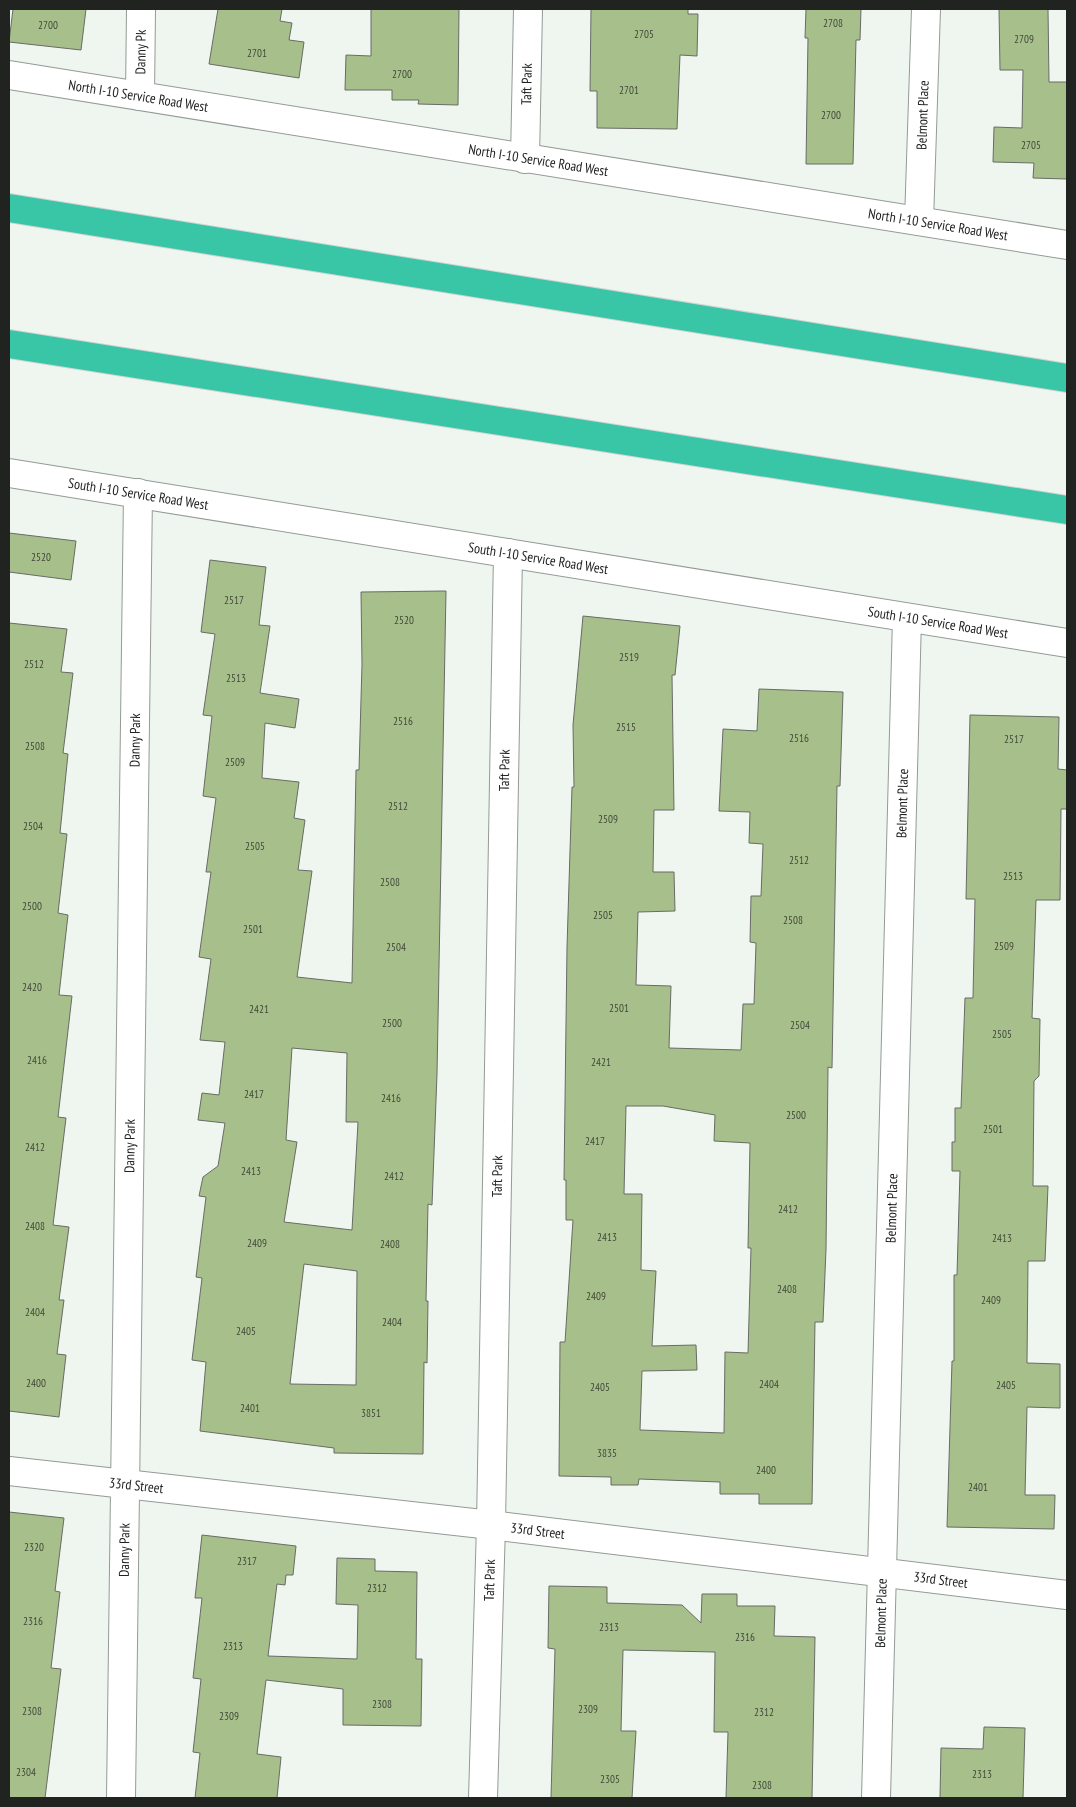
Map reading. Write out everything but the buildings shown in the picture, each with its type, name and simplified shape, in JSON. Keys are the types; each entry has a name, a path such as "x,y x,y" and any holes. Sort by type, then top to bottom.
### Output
{"highway":[{"path":"9,208 1067,378"},
{"path":"9,344 1067,510"}],"street":[{"name":"Danny Pk","path":"140,96 141,9"},
{"name":"Taft Park","path":"525,159 528,9"},
{"name":"Belmont Place","path":"919,221 926,9"},
{"name":"North I-10 Service Road West","path":"9,75 1067,245"},
{"name":"South I-10 Service Road West","path":"9,473 1067,643"},
{"name":"Danny Park","path":"121,1798 138,493"},
{"name":"Taft Park","path":"483,1798 491,1525 508,553"},
{"name":"Belmont Place","path":"876,1798 907,618"},
{"name":"33rd Street","path":"9,1471 491,1525 1067,1595"}]}
